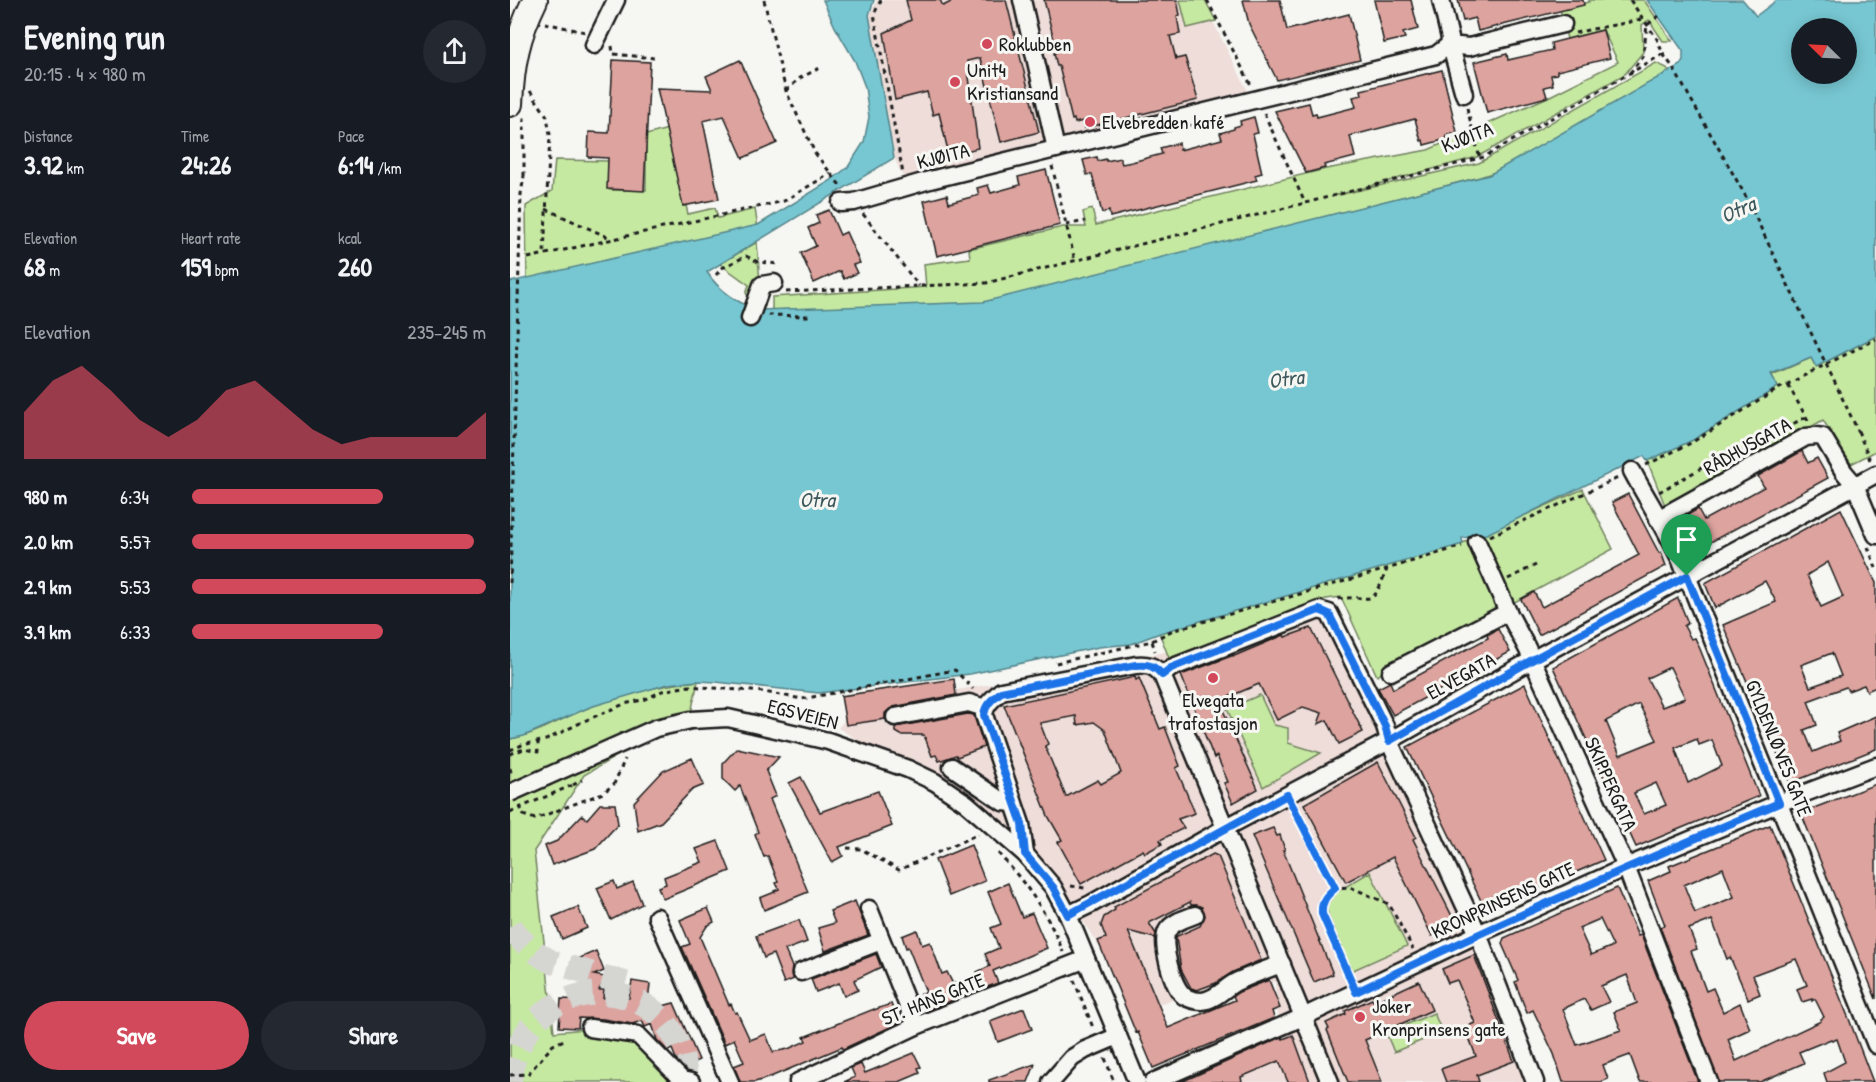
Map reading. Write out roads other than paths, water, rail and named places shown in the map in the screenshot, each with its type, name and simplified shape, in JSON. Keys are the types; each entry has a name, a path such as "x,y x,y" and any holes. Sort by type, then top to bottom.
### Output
{"highway":[{"path":"519,96 513,57 527,16 539,11"}],"street":[{"path":"596,41 616,0"},
{"path":"1022,0 1052,150"},
{"path":"1441,0 1450,38 1449,45 1464,94"},
{"path":"510,26 513,57"},
{"path":"1449,45 1469,47 1556,26"},
{"name":"KJØITA","path":"846,198 905,187 1437,55 1449,45"},
{"path":"750,318 762,285 779,288"},
{"name":"RÅDHUSGATA","path":"1658,519 1806,437 1816,436 1823,437 1844,472 1855,485 1876,535"},
{"name":"ELVEGATA","path":"1068,915 1287,795 1387,733 1532,660 1855,485 1873,467"},
{"name":"GYLDENLØVES GATE","path":"1632,471 1671,539 1687,576 1876,1045"},
{"name":"SKIPPERGATA","path":"1477,542 1626,867 1709,1082"},
{"path":"1162,675 1171,668 1319,610 1329,614 1387,733 1478,933 1535,1082"},
{"path":"1391,672 1508,612"},
{"path":"1025,854 1022,824 984,715 987,705 1001,692 1136,665 1147,664 1157,669 1162,675 1330,1082"},
{"path":"895,717 969,703 987,705"},
{"name":"EGSVEIEN","path":"513,789 656,728 691,720 728,718 828,741 908,769 935,782 966,803 1025,854 1053,887 1068,915 1137,1082"},
{"name":"KRONPRINSENS GATE","path":"1153,1082 1303,1017 1478,933 1626,867 1779,803 1876,766"},
{"path":"951,767 1003,802 1013,803"},
{"path":"869,909 916,1026"},
{"path":"1195,915 1171,926 1164,943 1178,987 1188,998 1207,1000 1236,982 1282,964"},
{"path":"657,917 730,1082"},
{"path":"801,972 880,941"},
{"name":"ST. HANS GATE","path":"798,1082 916,1026 1086,959"},
{"path":"590,1028 638,1035 682,1080 691,1082"},
{"path":"1051,1082 1072,1058 1118,1036"}],"water":[{"name":"Otra","path":"823,0 874,0 869,15 894,158 707,272 717,285 745,305 760,310 983,302 1489,175 1680,65 1683,60 1683,51 1647,0 1743,0 1756,16 1777,0 1876,0 1876,336 1816,367 1811,358 1771,374 1778,387 1693,440 1647,461 1644,456 1487,534 1462,538 1463,544 1160,633 1131,644 1099,647 970,674 819,693 716,682 668,684 590,707 524,736 510,739 510,282 758,225 830,181 848,167 864,142 869,117 865,87 855,61 835,27"}],"tunnel":[{"path":"510,927 529,947 552,962 632,985"},
{"path":"510,1082 521,1043 542,1015 569,999 601,993 631,999 658,1015 678,1043 686,1082"}],"place":[{"name":"Roklubben","path":"987,44"},
{"name":"Unit4 Kristiansand","path":"955,82"},
{"name":"Elvebredden kafé","path":"1090,122"},
{"name":"Elvegata trafostasjon","path":"1213,678"},
{"name":"Joker Kronprinsens gate","path":"1360,1017"}]}
